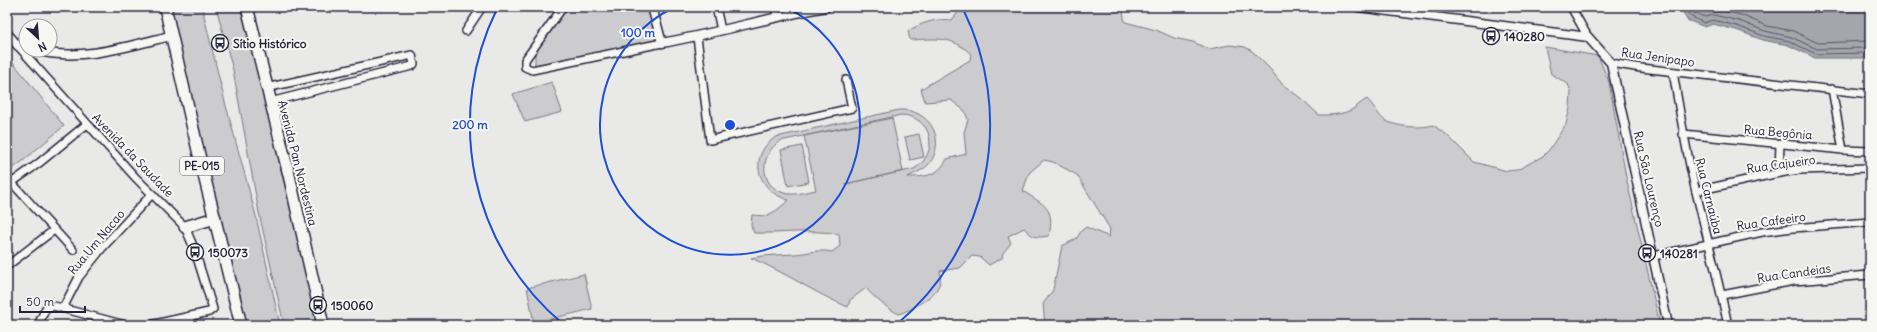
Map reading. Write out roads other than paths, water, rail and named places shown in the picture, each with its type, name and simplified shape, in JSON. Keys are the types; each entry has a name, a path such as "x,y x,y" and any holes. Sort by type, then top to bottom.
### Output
{"highway":[{"name":"PE-015","path":"165,7 170,36 241,325"},
{"name":"Avenida Pan Nordestina","path":"247,7 266,88 289,175 323,325"},
{"path":"185,227 214,218"}],"street":[{"path":"466,31 482,7"},
{"path":"563,7 525,60 525,67 532,70 697,37 777,16 826,7"},
{"path":"652,7 662,43"},
{"path":"716,7 721,30"},
{"path":"775,7 777,16"},
{"path":"1358,7 1588,37"},
{"path":"1571,7 1588,37"},
{"name":"Avenida da Saudade","path":"7,33 18,43"},
{"path":"58,55 85,54 121,49 170,36"},
{"path":"697,37 710,140 852,108 846,80"},
{"name":"Rua Jenipapo","path":"1588,37 1611,63 1673,72 1870,94"},
{"path":"266,88 411,54 412,56 414,64 412,66 270,102"},
{"name":"Avenida da Saudade","path":"31,58 87,124 185,227 194,248 212,309 209,312 190,316"},
{"name":"Rua São Lourenço","path":"1611,63 1668,325"},
{"name":"Rua Carnaúba","path":"1673,72 1683,134 1728,325"},
{"path":"1832,90 1843,150"},
{"path":"73,250 9,185 87,124"},
{"name":"Rua Begônia","path":"1683,134 1843,150 1870,151"},
{"path":"1779,173 1780,143"},
{"name":"Rua Cajueiro","path":"1696,191 1779,173 1800,170 1870,168"},
{"name":"Rua Um Nacao","path":"63,308 79,277 103,247 152,194"},
{"name":"Rua Cafeeiro","path":"1654,256 1709,242 1793,228 1870,222"},
{"path":"7,266 54,230"},
{"name":"Rua Candeias","path":"1722,295 1794,281 1870,275"},
{"path":"38,325 43,313 50,306 63,308 125,325"},
{"path":"150,325 190,316 192,325"}],"water":[{"path":"1680,7 1870,7 1870,56 1864,58 1815,58 1788,45 1763,40 1736,30 1713,24 1705,27 1687,20"}],"place":[{"name":"140280","path":"1491,36"},
{"name":"Sítio Histórico","path":"220,43"},
{"name":"150073","path":"195,252"},
{"name":"140281","path":"1647,253"},
{"name":"150060","path":"318,305"}]}
